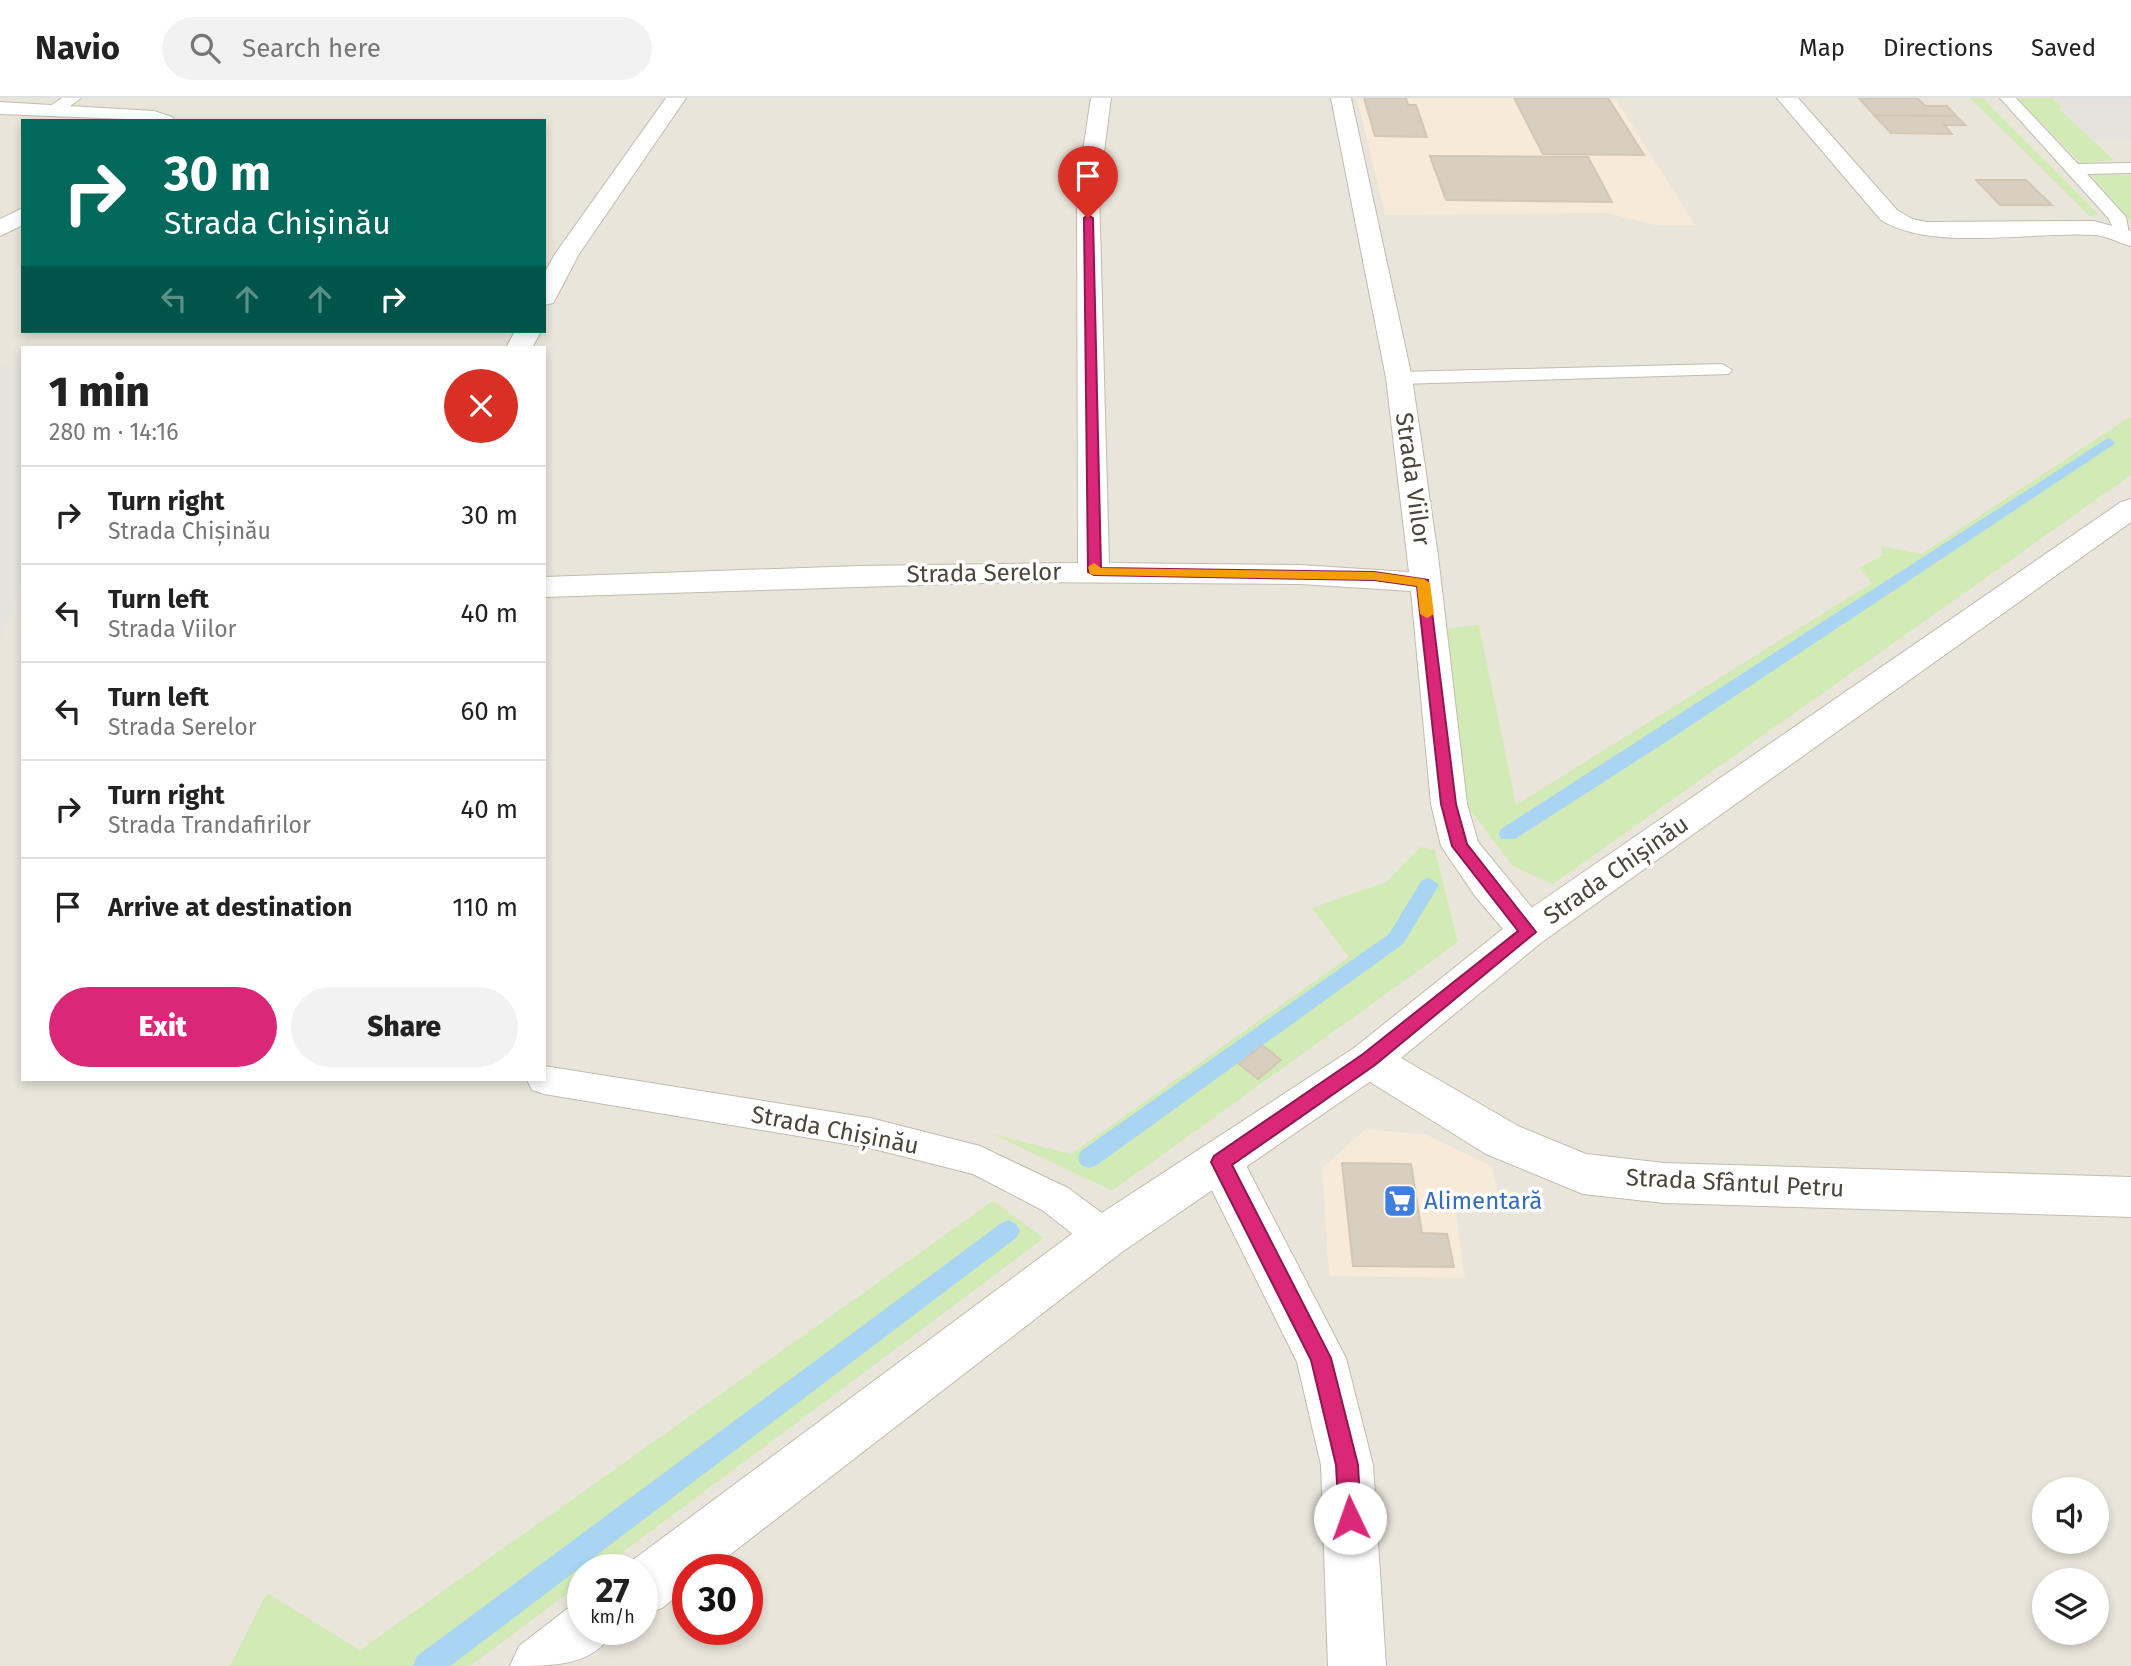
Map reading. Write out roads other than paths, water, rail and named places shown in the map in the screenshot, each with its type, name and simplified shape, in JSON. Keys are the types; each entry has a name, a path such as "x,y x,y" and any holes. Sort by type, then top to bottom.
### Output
{"street":[{"path":"546,294 567,254 676,98"},
{"path":"1094,572 1088,190 1101,98"},
{"name":"Strada Viilor","path":"1341,98 1399,378 1423,556 1449,804 1460,846 1528,932"},
{"path":"1787,98 1889,215 1905,225 1927,229 2094,228 2128,237"},
{"path":"0,108 65,104 160,119"},
{"path":"0,229 21,216"},
{"name":"Strada Chișinău","path":"658,1576 1105,1237 1221,1162 1369,1060 1528,932 2131,508"},
{"name":"Strada Serelor","path":"546,587 899,573 1094,572 1374,576 1424,583"},
{"name":"Strada Sfântul Petru","path":"1369,1060 1502,1140 1583,1174 1664,1183 2131,1197"},
{"path":"1221,1162 1321,1358 1347,1465 1357,1666"},
{"path":"539,1666 567,1644"}],"lane":[{"path":"2008,98 2117,217 2128,237"},
{"path":"2073,169 2131,167"},
{"name":"Strada Viilor","path":"1399,378 1722,370"},
{"name":"Strada Chișinău","path":"546,1080 870,1133 979,1161 1055,1199 1105,1237"}],"waterway":[{"path":"1508,834 1663,736 2108,442"},
{"path":"1089,1158 1396,939 1429,885"},
{"path":"427,1666 1008,1231"}],"place":[{"name":"Alimentară","path":"1400,1201"}]}
